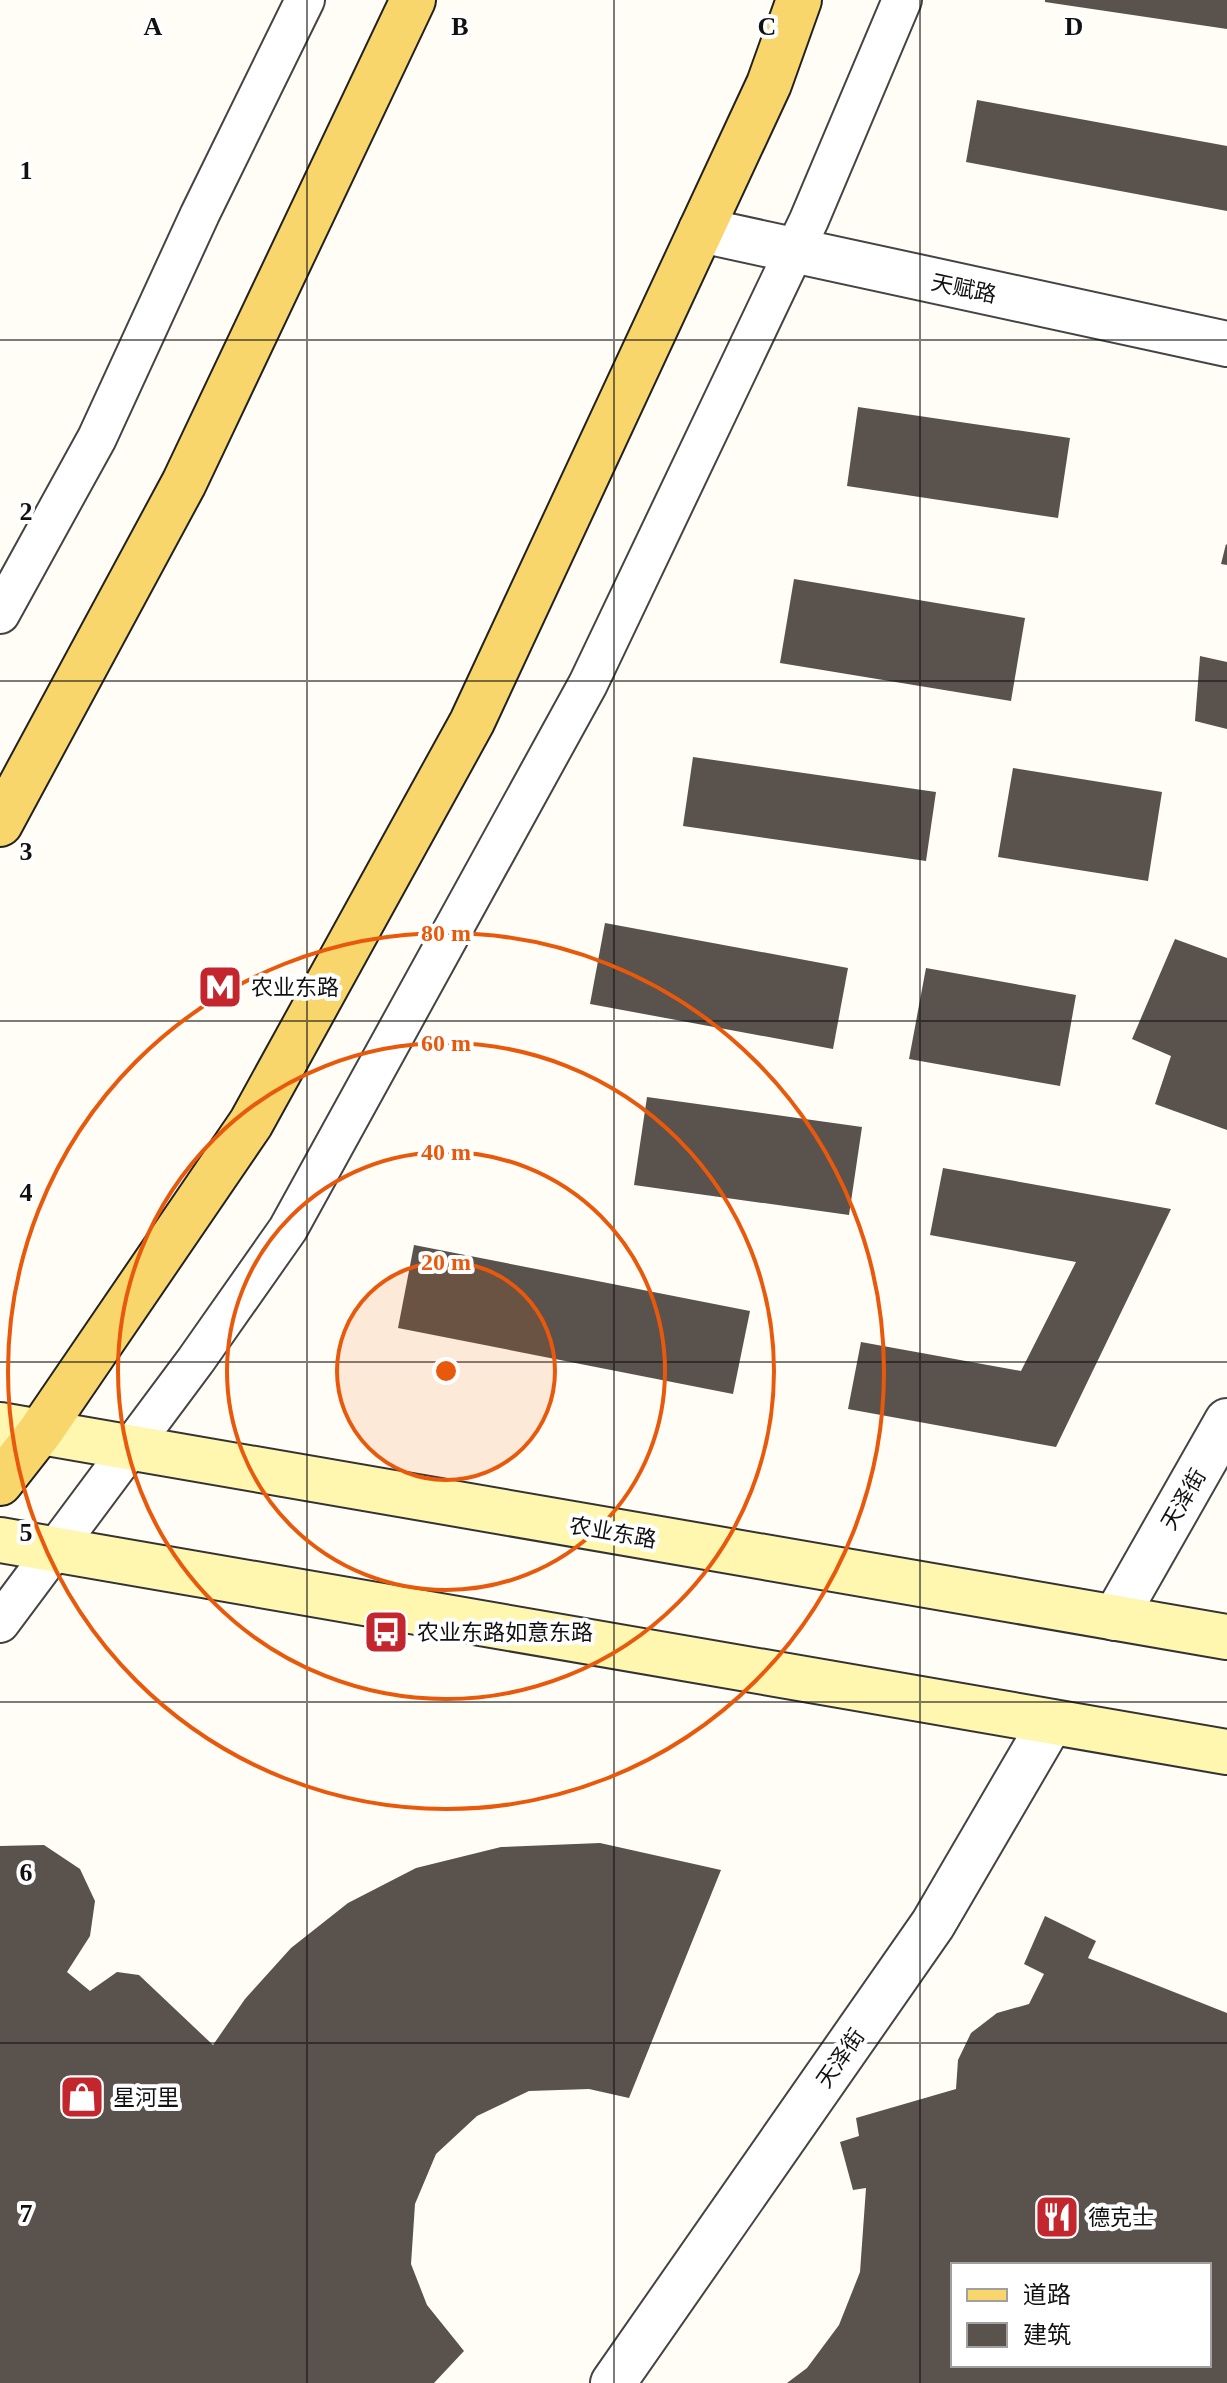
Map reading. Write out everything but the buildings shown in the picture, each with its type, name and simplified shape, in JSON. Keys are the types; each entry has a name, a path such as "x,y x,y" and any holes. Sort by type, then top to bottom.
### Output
{"main road":[{"path":"0,824 184,483 413,0"},
{"path":"0,1483 20,1429 251,1123 472,722 769,84 799,0"},
{"name":"农业东路","path":"20,1429 1227,1637"},
{"path":"0,1540 1227,1752"}],"street":[{"path":"0,614 97,438 200,214 305,0"},
{"path":"0,1623 131,1448 288,1229 588,684 793,251 886,44 902,0"},
{"name":"天赋路","path":"701,230 1227,344"},
{"name":"天泽街","path":"1115,1618 1227,1421"},
{"name":"天泽街","path":"613,2383 933,1924 1051,1722"}],"place":[{"name":"农业东路","path":"220,987"},
{"name":"农业东路如意东路","path":"386,1632"},
{"name":"星河里","path":"82,2097"},
{"name":"德克士","path":"1057,2217"}]}
